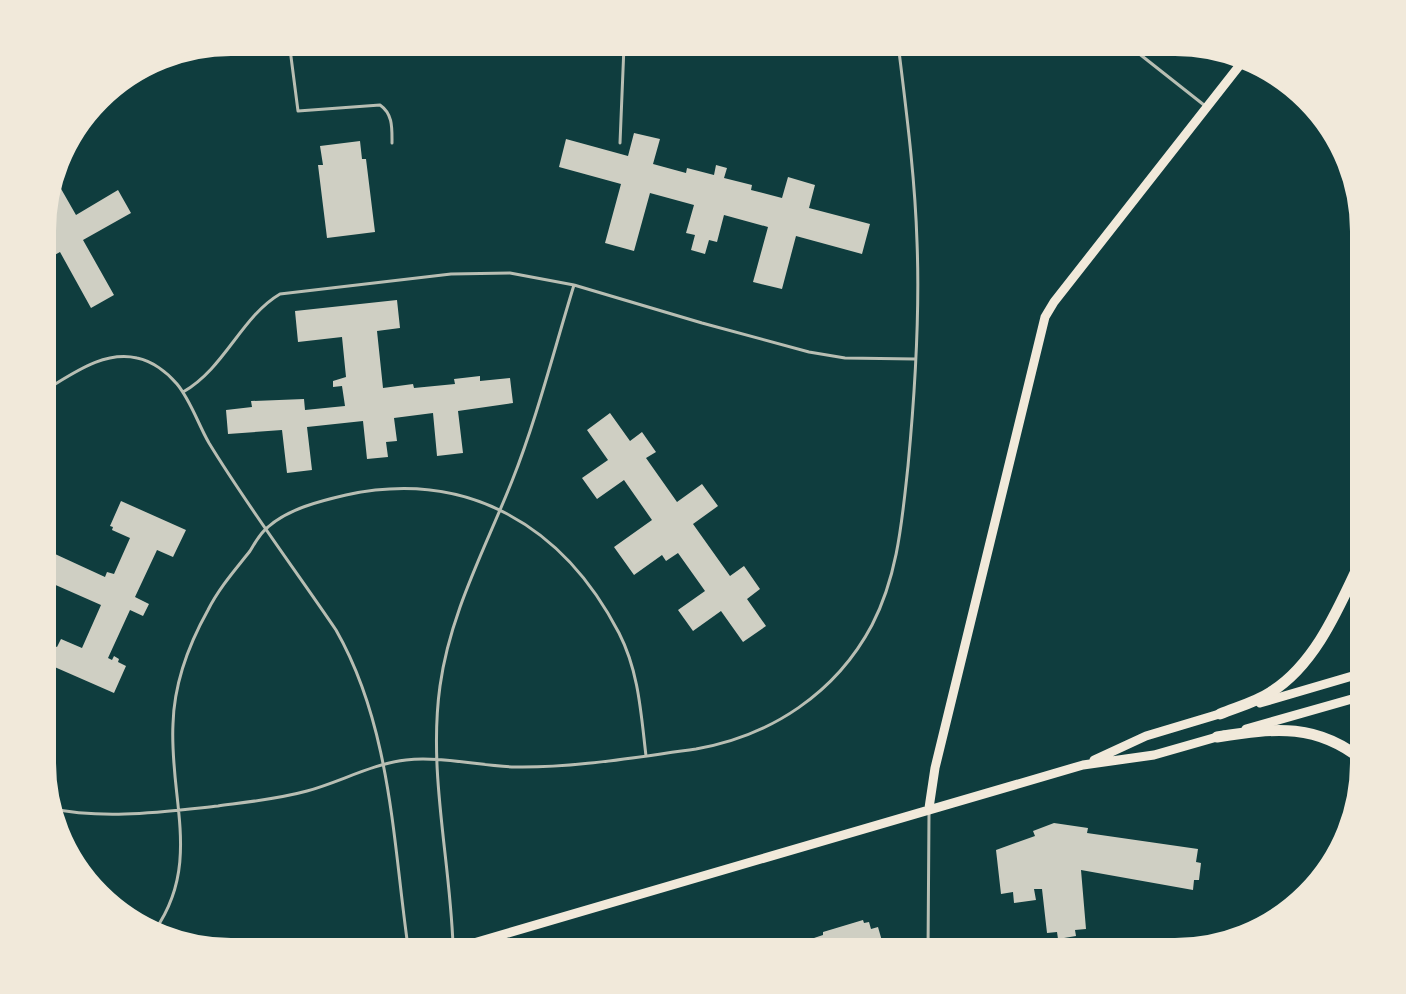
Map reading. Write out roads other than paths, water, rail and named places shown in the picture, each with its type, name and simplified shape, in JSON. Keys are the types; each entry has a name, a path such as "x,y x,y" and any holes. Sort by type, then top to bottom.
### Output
{"highway":[{"path":"1220,714 1271,692 1295,671 1313,649 1352,578"},
{"path":"1217,737 1276,729 1300,730 1340,744 1352,753"}],"main road":[{"path":"929,808 935,768 1045,317 1239,66"},
{"path":"1083,765 1146,736 1352,676"},
{"path":"490,940 929,808 1083,765 1154,755 1352,699"}],"lane":[{"path":"291,54 298,111 380,105 387,110 391,122 392,143"},
{"path":"620,143 624,54"},
{"path":"60,810 98,815 179,810 283,797 411,759 517,767 646,756 720,745 763,729 804,705 824,689 853,656 883,602 897,555 912,430 918,281 916,217 899,54"},
{"path":"1140,54 1207,107"},
{"path":"183,392 208,374 263,307 277,296 481,272 539,277 574,285 799,350 845,358 915,359"},
{"path":"452,940 435,761 438,698 460,603 522,452 574,285"},
{"path":"54,385 93,363 122,356 144,360 158,367 183,392 208,442 344,643 384,765 407,940"},
{"path":"158,924 169,907 180,873 182,852 172,728 184,668 208,609 229,575 266,528 287,515 327,499 388,489 430,490 460,494 500,509 529,525 558,551 590,588 618,632 635,675 646,756"},
{"path":"928,940 929,808"}]}
